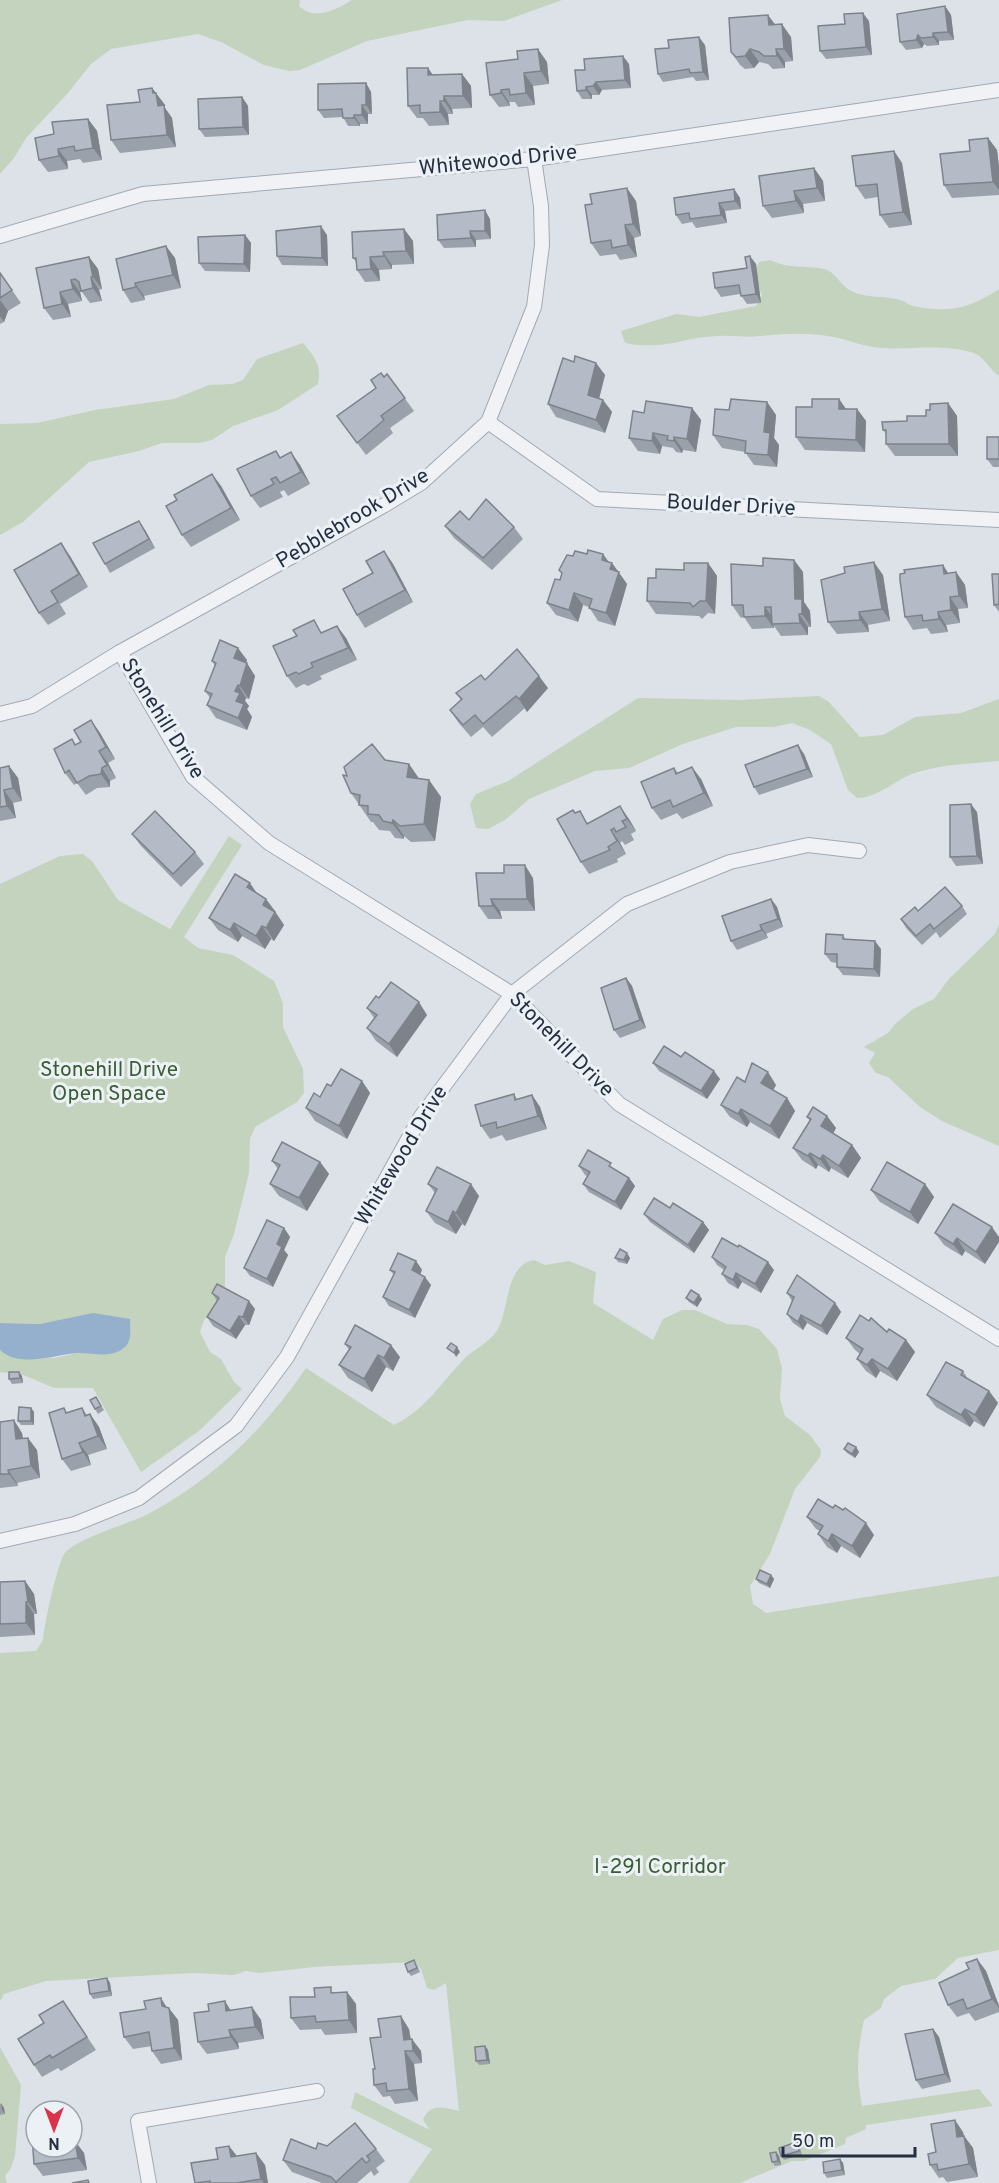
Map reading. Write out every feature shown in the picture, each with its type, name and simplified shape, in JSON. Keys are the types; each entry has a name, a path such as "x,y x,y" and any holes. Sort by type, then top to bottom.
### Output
{"street":[{"name":"Whitewood Drive","path":"0,236 143,194 534,159 999,90"},
{"name":"Pebblebrook Drive","path":"0,714 32,706 120,652 421,483 488,422 534,307 542,245 541,206 534,159"},
{"name":"Boulder Drive","path":"488,422 597,499 999,520"},
{"name":"Stonehill Drive","path":"120,652 193,777 269,843 512,994 620,1104 999,1339"},
{"name":"Whitewood Drive","path":"0,1541 75,1524 139,1498 236,1426 287,1357 420,1118 512,994 627,904 730,862 808,845 859,851"},
{"path":"149,2183 138,2121 317,2091"}],"green space":[{"path":"0,0 300,0 299,6 312,13 319,13 333,10 352,0 562,0 504,21 468,20 367,41 300,70 289,71 264,65 221,42 198,34 111,49 91,64 68,93 26,138 14,158 0,174"},
{"path":"770,260 790,266 824,269 832,273 851,291 926,308 958,308 978,301 999,289 999,376 979,356 965,351 941,348 875,347 815,334 719,336 663,345 625,343 621,331 676,314 699,317 756,306 762,296 754,273 759,262"},
{"path":"303,343 316,362 319,372 318,384 278,410 233,426 212,440 200,443 162,443 139,451 89,462 23,522 0,535 0,424 37,423 95,410 174,399 209,385 232,384 243,380 257,359"},
{"path":"819,696 829,702 860,737 883,735 915,717 961,713 999,699 999,761 933,768 905,777 872,795 857,798 848,790 831,744 810,730 792,723 774,727 736,727 683,744 629,768 595,771 529,799 505,820 488,829 476,828 470,804 476,794 508,781 638,698 739,700"},
{"name":"Stonehill Drive Open Space","path":"229,836 242,845 184,937 198,948 233,955 274,981 283,1003 283,1027 303,1069 304,1093 297,1102 255,1127 250,1139 249,1173 234,1234 225,1257 225,1292 204,1320 200,1332 210,1352 221,1359 234,1382 242,1389 199,1431 141,1472 93,1388 54,1388 21,1374 0,1372 0,1350 6,1355 54,1358 73,1354 55,1321 40,1324 0,1323 0,884 60,856 83,854 92,861 118,900 170,929"},
{"path":"999,924 999,1146 942,1121 920,1107 888,1077 876,1073 869,1063 875,1053 864,1047 888,1033 913,1009 934,999 948,980 995,934"},
{"name":"I-291 Corridor","path":"534,1260 545,1265 569,1261 596,1272 593,1303 653,1340 663,1319 682,1310 695,1310 727,1324 747,1325 759,1329 777,1349 782,1368 780,1399 785,1416 810,1435 821,1450 820,1457 795,1489 770,1554 750,1586 753,1604 766,1613 999,1576 999,1950 958,1958 935,1979 901,1986 884,1999 881,2008 864,2020 858,2063 862,2106 979,2089 993,2106 866,2125 866,2129 846,2138 845,2144 804,2161 792,2161 740,2183 408,2183 432,2149 351,2108 355,2092 430,2130 423,2120 426,2114 434,2108 459,2111 446,1983 434,1990 427,1988 421,1969 413,1962 314,1967 260,1973 246,1971 234,1975 194,1973 46,1981 4,1994 0,2001 0,1653 36,1651 43,1640 55,1580 65,1553 80,1542 150,1513 217,1468 256,1431 306,1368 394,1425 406,1418 425,1403 467,1356 495,1333 502,1321 513,1279 518,1270"},
{"path":"0,2047 21,2085 15,2156 5,2176 7,2183 0,2183"}],"water":[{"path":"93,1313 130,1319 130,1337 126,1346 109,1354 77,1353 37,1359 16,1358 0,1350 0,1323 40,1324"}],"building":[{"path":"945,6 948,32 933,33 933,37 921,38 918,35 916,40 900,42 897,14"},
{"path":"863,13 866,47 820,51 818,26 845,24 844,14"},
{"path":"768,15 769,25 782,24 784,49 776,49 777,56 764,56 750,49 745,56 736,57 731,52 729,18"},
{"path":"699,37 703,72 690,73 689,69 658,74 655,49 669,48 668,40"},
{"path":"538,49 541,71 524,73 526,93 510,95 509,89 490,95 486,63 518,59 517,51"},
{"path":"623,56 625,80 596,82 593,86 586,87 586,90 577,91 575,70 585,70 584,59"},
{"path":"407,68 428,68 428,75 462,74 463,96 444,96 444,101 440,101 440,112 420,113 420,105 408,106"},
{"path":"366,83 366,105 362,105 362,115 343,118 342,109 318,110 318,84"},
{"path":"152,88 153,93 156,93 158,106 164,105 167,135 111,140 107,105 140,102 138,90"},
{"path":"242,97 243,127 199,129 198,99"},
{"path":"88,119 93,148 75,151 74,146 58,149 59,156 39,160 35,138 54,134 52,122"},
{"path":"988,138 993,182 944,185 940,154 970,151 969,140"},
{"path":"894,151 903,212 880,215 877,184 856,186 852,156"},
{"path":"814,168 817,188 794,191 796,201 763,206 759,176"},
{"path":"627,188 633,224 625,225 628,245 612,248 611,240 591,243 585,205 592,204 590,194"},
{"path":"734,189 735,201 719,203 721,215 690,219 689,213 676,215 674,198"},
{"path":"485,210 485,231 470,231 471,238 438,240 437,215"},
{"path":"321,226 322,258 277,256 276,231"},
{"path":"404,229 406,251 383,252 384,256 370,257 371,269 357,270 356,258 353,258 352,232"},
{"path":"245,235 244,264 199,263 198,237"},
{"path":"166,246 173,275 135,283 136,287 123,290 116,259"},
{"path":"750,256 756,294 741,296 739,285 715,288 713,273 747,268 745,257"},
{"path":"89,257 93,288 81,291 79,282 75,279 71,280 73,289 60,292 62,304 44,308 36,268"},
{"path":"0,273 12,290 0,298"},
{"path":"575,356 596,363 588,395 603,400 596,420 548,404 563,358 574,362"},
{"path":"381,373 384,377 387,374 405,398 381,416 384,420 357,443 337,416 376,388 371,380"},
{"path":"731,399 767,402 764,432 770,433 768,455 745,453 746,441 713,435 715,409 729,410"},
{"path":"812,399 839,399 839,409 857,409 856,440 796,437 796,407 812,407"},
{"path":"646,401 692,408 687,439 674,437 674,441 667,440 668,436 653,433 652,441 629,438 633,411 644,413"},
{"path":"948,403 949,444 886,444 886,430 883,430 882,422 907,421 907,416 926,416 926,410 930,410 930,404"},
{"path":"987,437 999,437 999,459 987,459"},
{"path":"276,451 280,458 291,452 301,472 280,483 276,477 271,479 274,484 251,496 237,469"},
{"path":"212,474 231,508 182,535 166,506 177,500 174,495"},
{"path":"486,499 514,527 483,558 445,526 460,511 469,520"},
{"path":"139,521 149,539 105,564 93,543"},
{"path":"61,543 79,574 51,591 58,602 39,613 14,570"},
{"path":"588,550 603,554 602,560 612,563 610,569 619,572 606,613 589,608 592,599 574,593 569,610 547,603 555,579 560,580 562,573 559,570 567,555 573,556 575,551 587,554"},
{"path":"384,551 405,590 357,615 343,589 373,573 366,561"},
{"path":"763,558 794,560 795,599 802,599 800,623 772,624 771,607 765,607 765,616 744,617 743,605 732,605 731,564 763,566"},
{"path":"874,562 882,609 859,612 860,620 828,622 821,580 845,573 844,567"},
{"path":"684,563 708,563 706,601 700,601 693,607 690,603 647,601 648,578 656,578 656,569 684,570"},
{"path":"943,565 944,574 956,572 959,596 950,597 951,610 938,612 939,619 923,621 922,615 905,617 900,574 905,573 904,570"},
{"path":"992,574 999,574 999,604 994,605"},
{"path":"314,620 321,633 337,626 348,648 311,663 313,667 299,674 296,672 287,676 273,646 297,636 293,630"},
{"path":"220,640 238,648 234,658 247,663 240,686 238,685 235,691 240,693 236,701 244,704 238,718 207,705 212,694 205,691 216,663 212,661"},
{"path":"517,649 539,676 519,699 516,696 483,724 475,715 463,725 450,710 462,699 456,693 481,675 485,680"},
{"path":"91,720 106,747 99,751 107,765 102,768 101,774 89,776 77,783 69,770 65,773 54,749 72,739 75,745 81,742 74,730"},
{"path":"372,744 385,760 409,764 407,777 429,780 424,824 400,826 393,820 392,823 383,821 379,815 368,814 368,806 359,805 360,795 351,793 343,775 347,776 344,767"},
{"path":"798,745 807,769 754,787 745,765"},
{"path":"9,766 13,788 4,790 7,806 0,807 0,768"},
{"path":"692,767 704,793 673,807 670,800 652,808 641,782 674,768 676,774"},
{"path":"971,804 977,856 950,857 950,805"},
{"path":"620,806 627,819 622,821 626,827 616,832 614,828 611,830 617,841 608,847 610,850 581,862 557,819 573,810 575,813 580,811 587,824"},
{"path":"155,811 195,852 173,874 132,834"},
{"path":"504,865 525,865 527,899 491,899 493,906 479,906 476,873 504,873"},
{"path":"235,874 250,883 247,887 266,899 263,905 275,912 266,928 262,926 256,936 234,923 230,930 209,918"},
{"path":"945,887 962,906 934,929 930,924 916,936 901,919 915,907 918,911"},
{"path":"771,899 778,919 760,925 762,930 731,941 722,916"},
{"path":"826,934 843,935 843,939 875,941 874,969 837,967 837,954 825,954"},
{"path":"626,978 640,1020 614,1030 601,988"},
{"path":"391,982 419,1002 389,1044 367,1028 377,1015 367,1008 376,996 379,998"},
{"path":"664,1046 681,1057 685,1052 714,1071 701,1091 653,1063"},
{"path":"752,1063 768,1072 761,1083 787,1098 770,1126 741,1109 738,1114 721,1105 737,1077 745,1082"},
{"path":"341,1069 362,1081 339,1126 306,1108 314,1093 320,1097 327,1084 331,1086"},
{"path":"514,1094 515,1100 532,1095 538,1116 497,1128 496,1122 481,1126 475,1105"},
{"path":"813,1107 827,1116 821,1126 852,1145 839,1166 823,1155 820,1159 793,1148 811,1119 807,1117"},
{"path":"282,1142 320,1162 299,1198 270,1184 280,1165 272,1161"},
{"path":"588,1150 611,1163 609,1166 629,1178 615,1202 583,1184 590,1172 579,1166"},
{"path":"887,1162 925,1184 910,1212 871,1190"},
{"path":"437,1167 471,1184 456,1213 453,1211 448,1222 426,1211 437,1189 428,1184"},
{"path":"654,1198 670,1208 673,1203 703,1222 688,1245 644,1214"},
{"path":"953,1204 992,1227 976,1252 957,1238 953,1244 935,1233"},
{"path":"267,1220 284,1228 277,1244 282,1247 267,1279 244,1268"},
{"path":"722,1238 768,1262 755,1284 736,1273 733,1280 722,1274 726,1267 712,1257"},
{"path":"620,1249 627,1253 624,1260 615,1258"},
{"path":"398,1253 416,1261 412,1270 425,1277 409,1310 383,1297 395,1272 390,1270"},
{"path":"797,1275 835,1303 821,1326 801,1315 798,1322 787,1314 794,1297 787,1293"},
{"path":"217,1284 249,1301 243,1317 239,1316 230,1331 207,1317 219,1298 212,1293"},
{"path":"691,1290 699,1295 694,1303 686,1298"},
{"path":"860,1315 869,1321 871,1318 887,1332 889,1329 906,1340 888,1369 872,1359 867,1365 857,1359 863,1349 846,1338"},
{"path":"355,1325 391,1345 384,1358 378,1355 364,1379 339,1365 351,1347 345,1344"},
{"path":"451,1343 457,1347 454,1353 447,1348"},
{"path":"946,1362 963,1371 961,1375 989,1391 975,1415 965,1409 961,1415 927,1395"},
{"path":"9,1372 19,1372 20,1378 9,1379"},
{"path":"96,1397 101,1406 95,1409 90,1400"},
{"path":"19,1407 31,1408 31,1421 18,1421"},
{"path":"64,1408 66,1413 82,1408 85,1416 90,1414 98,1436 79,1443 83,1452 62,1459 49,1413"},
{"path":"14,1420 16,1439 28,1438 31,1466 8,1470 9,1474 0,1474 0,1422"},
{"path":"848,1443 856,1447 852,1454 844,1449"},
{"path":"818,1499 833,1508 835,1505 843,1510 845,1508 866,1523 852,1546 832,1534 828,1541 818,1534 823,1526 807,1517"},
{"path":"760,1570 771,1575 767,1584 756,1579"},
{"path":"25,1581 28,1602 26,1602 26,1623 0,1624 0,1582"},
{"path":"977,1959 992,1999 967,2009 963,1999 948,2005 939,1983 969,1969 966,1963"},
{"path":"414,1960 417,1968 408,1972 405,1964"},
{"path":"107,1978 109,1991 90,1994 88,1981"},
{"path":"331,1987 331,1993 347,1992 349,2020 316,2022 315,2016 291,2018 290,1997 315,1997 314,1988"},
{"path":"161,1998 162,2006 169,2008 174,2048 152,2051 149,2032 124,2037 120,2013 146,2009 144,2001"},
{"path":"63,2001 87,2037 52,2058 50,2055 34,2065 18,2039 44,2023 39,2015"},
{"path":"225,2001 226,2011 252,2007 255,2027 229,2030 231,2037 198,2042 194,2013 209,2011 208,2004"},
{"path":"401,2016 404,2040 412,2039 413,2051 405,2051 409,2089 387,2091 386,2083 374,2085 373,2069 375,2069 370,2038 381,2037 378,2019"},
{"path":"933,2029 945,2074 916,2080 905,2034"},
{"path":"485,2046 487,2060 476,2061 475,2047"},
{"path":"955,2120 957,2137 964,2136 969,2164 938,2170 937,2164 930,2165 928,2154 936,2152 931,2124"},
{"path":"355,2123 376,2149 367,2156 370,2160 366,2163 362,2158 336,2182 331,2177 283,2160 291,2139 316,2149 318,2143 327,2146"},
{"path":"797,2142 799,2151 781,2156 779,2148"},
{"path":"229,2146 231,2157 256,2153 261,2179 237,2183 210,2183 210,2181 195,2183 191,2163 218,2159 216,2148"},
{"path":"776,2152 778,2161 772,2162 770,2153"},
{"path":"34,2159 71,2159 34,2164"},
{"path":"840,2159 842,2170 824,2173 823,2162"},
{"path":"88,2180 89,2183 72,2183"}]}
